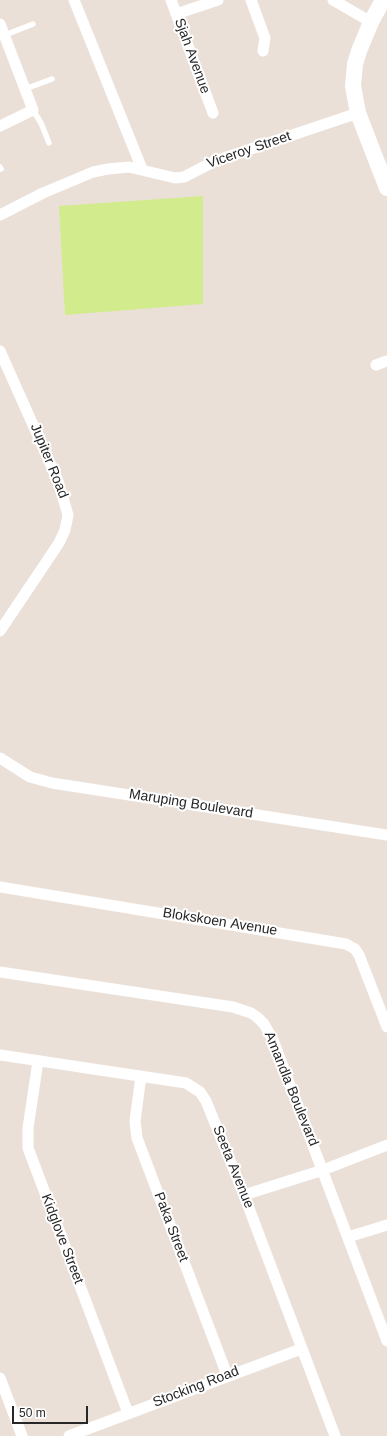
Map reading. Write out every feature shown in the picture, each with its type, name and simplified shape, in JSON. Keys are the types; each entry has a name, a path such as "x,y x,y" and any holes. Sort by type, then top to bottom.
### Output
{"street":[{"path":"74,0 142,169"},
{"name":"Sjah Avenue","path":"171,0 212,113"},
{"path":"176,14 218,0"},
{"path":"251,0 266,38 264,51"},
{"path":"333,0 371,22"},
{"path":"383,0 371,22 359,51 353,76 354,96 358,113 387,188"},
{"path":"0,24 33,110 0,126"},
{"name":"Viceroy Street","path":"0,215 43,193 93,172 117,168 142,169 175,178 184,176 215,161 358,113"},
{"name":"Jupiter Road","path":"0,351 55,474 68,515 65,530 59,543 0,631"},
{"path":"376,365 387,361"},
{"name":"Maruping Boulevard","path":"0,758 30,776 52,782 387,835"},
{"name":"Blokskoen Avenue","path":"0,887 346,944 355,949 362,961 387,1027"},
{"name":"Amandla Boulevard","path":"0,972 225,1005 251,1013 264,1024 273,1040 387,1341"},
{"name":"Seeta Avenue","path":"0,1055 186,1083 200,1092 206,1101 244,1195 335,1436"},
{"name":"Kidglove Street","path":"38,1061 28,1121 28,1148 128,1413"},
{"name":"Paka Street","path":"141,1076 135,1121 137,1138 227,1375"},
{"path":"244,1195 323,1170 387,1145"},
{"path":"348,1237 387,1225"},
{"name":"Stocking Road","path":"70,1436 227,1375 301,1349"},
{"path":"0,1378 22,1436"}],"lane":[{"path":"4,36 33,24"},
{"path":"25,89 52,79"},
{"path":"33,110 41,123 49,143"}],"green space":[{"path":"203,196 203,304 65,315 59,206"}]}
